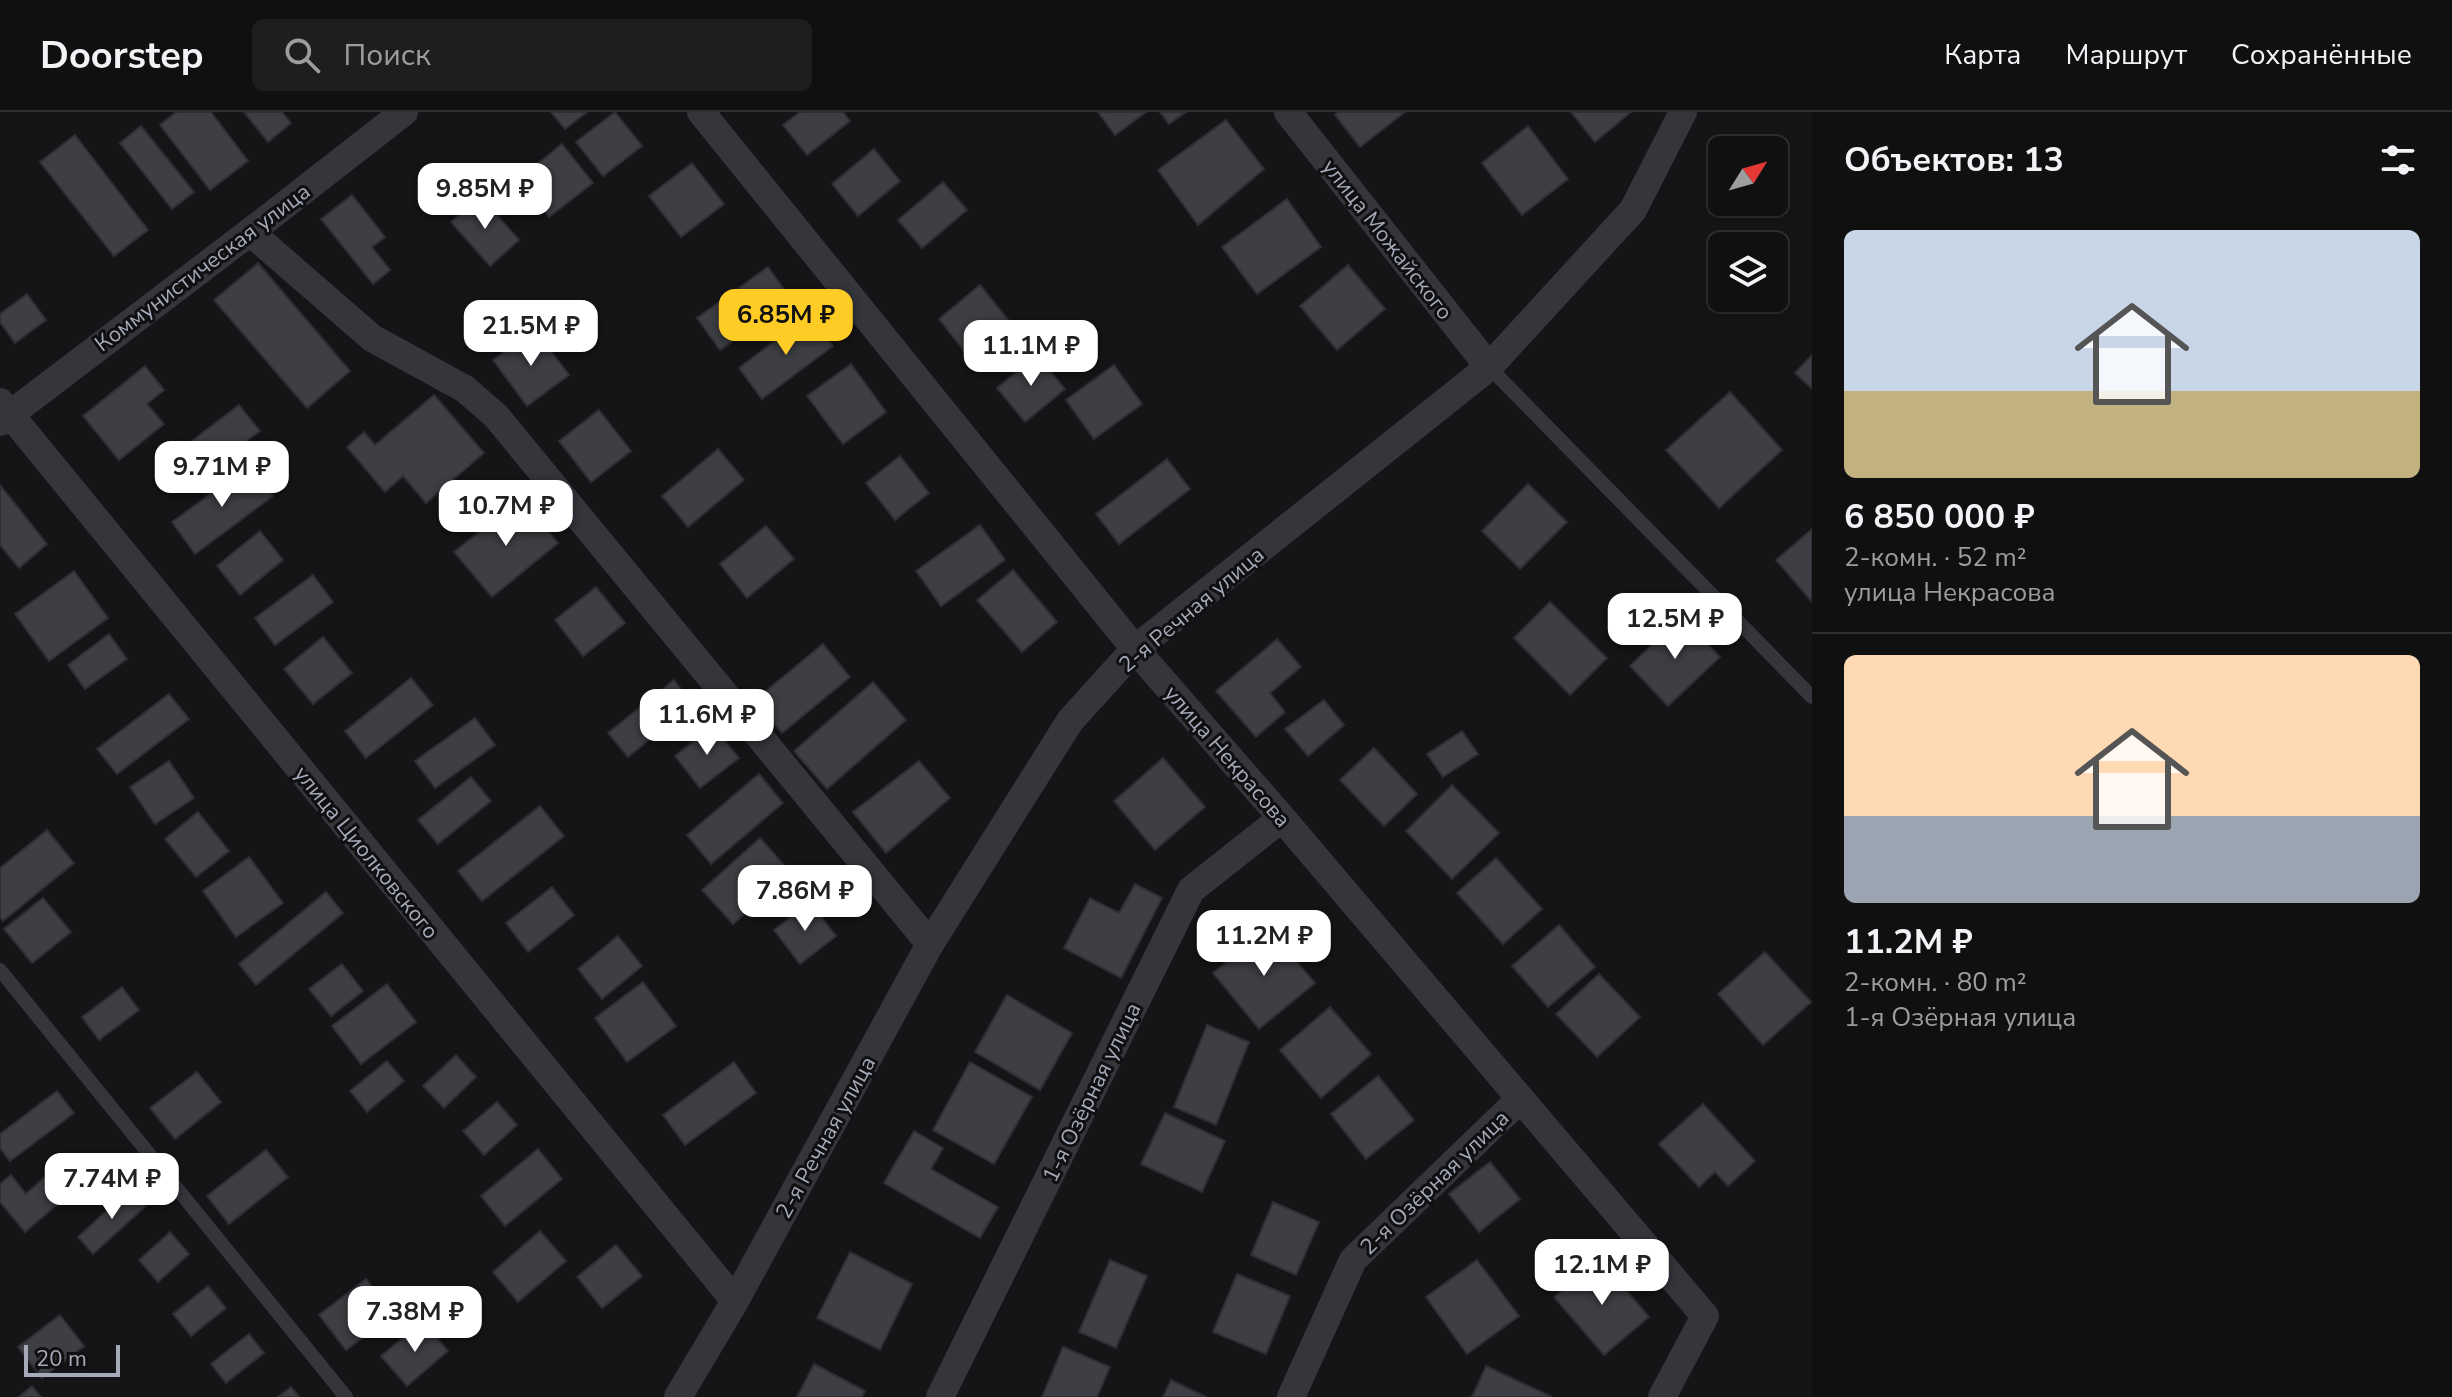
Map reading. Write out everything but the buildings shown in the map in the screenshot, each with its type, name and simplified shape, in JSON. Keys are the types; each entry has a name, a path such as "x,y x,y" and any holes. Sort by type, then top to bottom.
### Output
{"street":[{"name":"Коммунистическая улица","path":"3,412 250,232 404,112"},
{"name":"улица Некрасова","path":"701,112 1135,649 1705,1316 1662,1397"},
{"name":"улица Можайского","path":"1288,112 1489,367"},
{"name":"2-я Речная улица","path":"678,1397 735,1301 930,944 1070,721 1135,649 1489,367 1633,210 1683,112"},
{"path":"250,232 372,338 465,389 496,416 930,944"},
{"name":"улица Циолковского","path":"3,412 735,1301"},
{"name":"1-я Озёрная улица","path":"940,1397 1191,890 1282,818"},
{"name":"2-я Озёрная улица","path":"1291,1397 1353,1260 1520,1099"}],"lane":[{"path":"1489,367 1812,697"},
{"path":"0,970 346,1397"}]}
